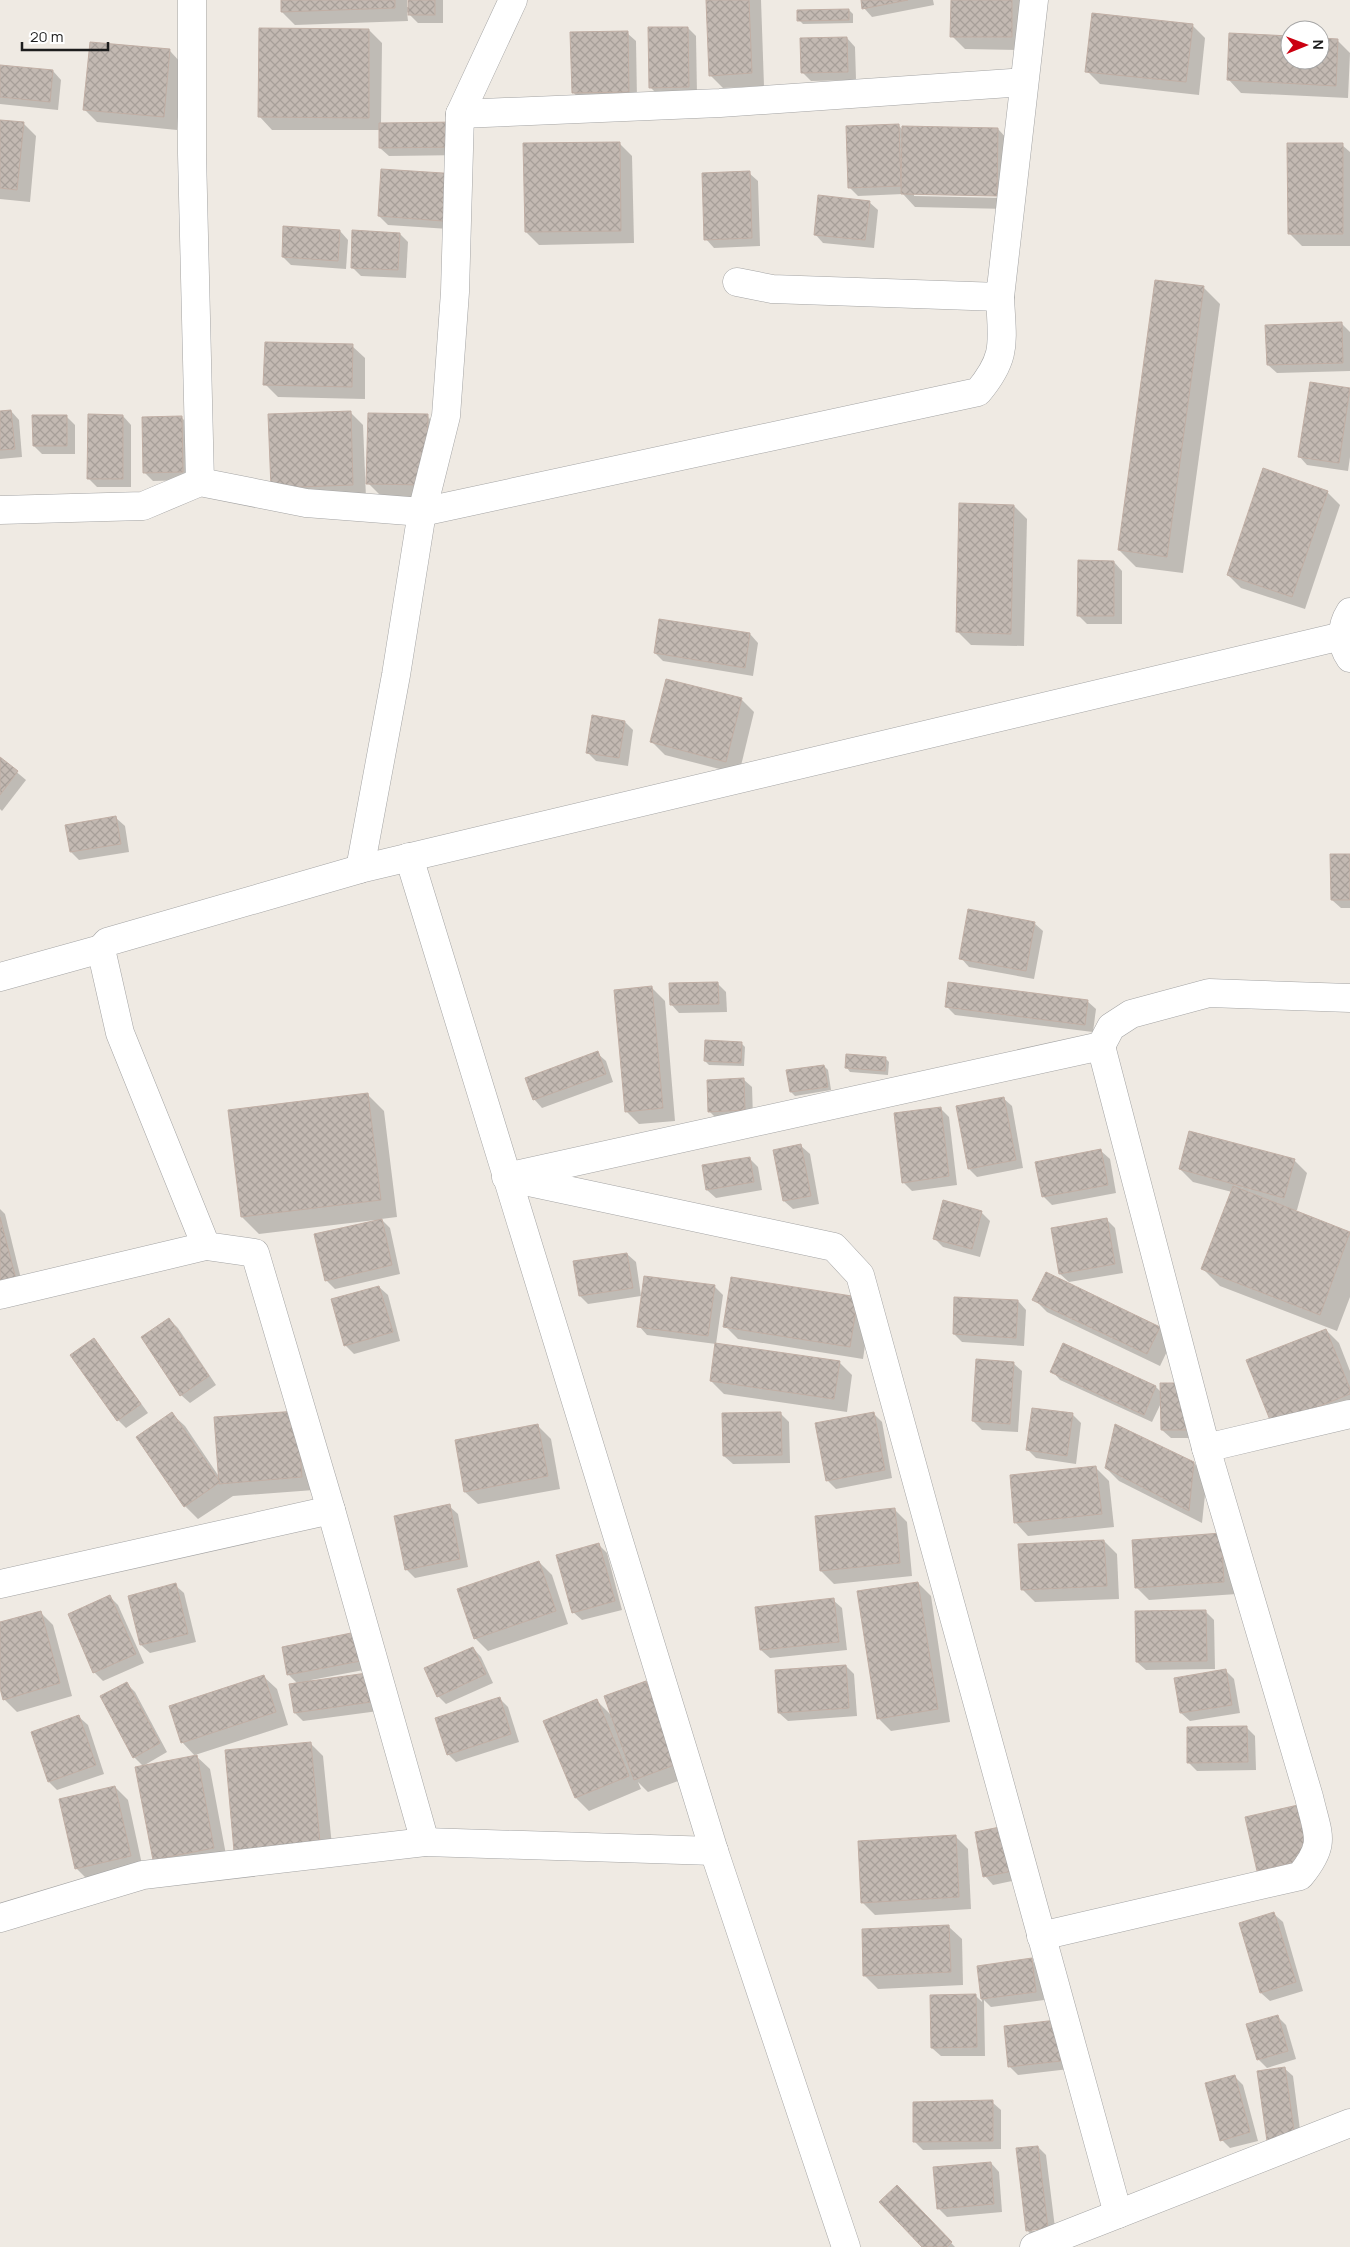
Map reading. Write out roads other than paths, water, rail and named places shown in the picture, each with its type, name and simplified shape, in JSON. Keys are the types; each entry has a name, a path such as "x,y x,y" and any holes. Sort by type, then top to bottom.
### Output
{"street":[{"path":"192,0 192,154 200,482"},
{"path":"360,869 396,675 422,512 446,416 455,292 460,114 513,0"},
{"path":"0,510 143,506 200,482 306,503 422,512 978,392 994,373 1003,350 1000,298 1034,0"},
{"path":"460,114 720,104 1024,82"},
{"path":"737,282 772,289 1000,298"},
{"path":"0,977 101,949 107,942 360,869 1348,635"},
{"path":"409,857 714,1851 846,2247"},
{"path":"101,949 120,1033 206,1246"},
{"path":"1040,1936 1300,1876 1312,1861 1319,1843 1308,1797 1206,1448 1101,1046 1111,1027 1131,1014 1209,993 1350,998"},
{"path":"506,1177 1101,1046"},
{"path":"506,1177 834,1247 860,1275 1040,1936 1118,2214"},
{"path":"0,1295 206,1246 255,1253 331,1510 425,1842"},
{"path":"1206,1448 1350,1414"},
{"path":"0,1584 331,1510"},
{"path":"0,1918 143,1875 425,1842 714,1851"},
{"path":"1034,2247 1350,2123"}]}
